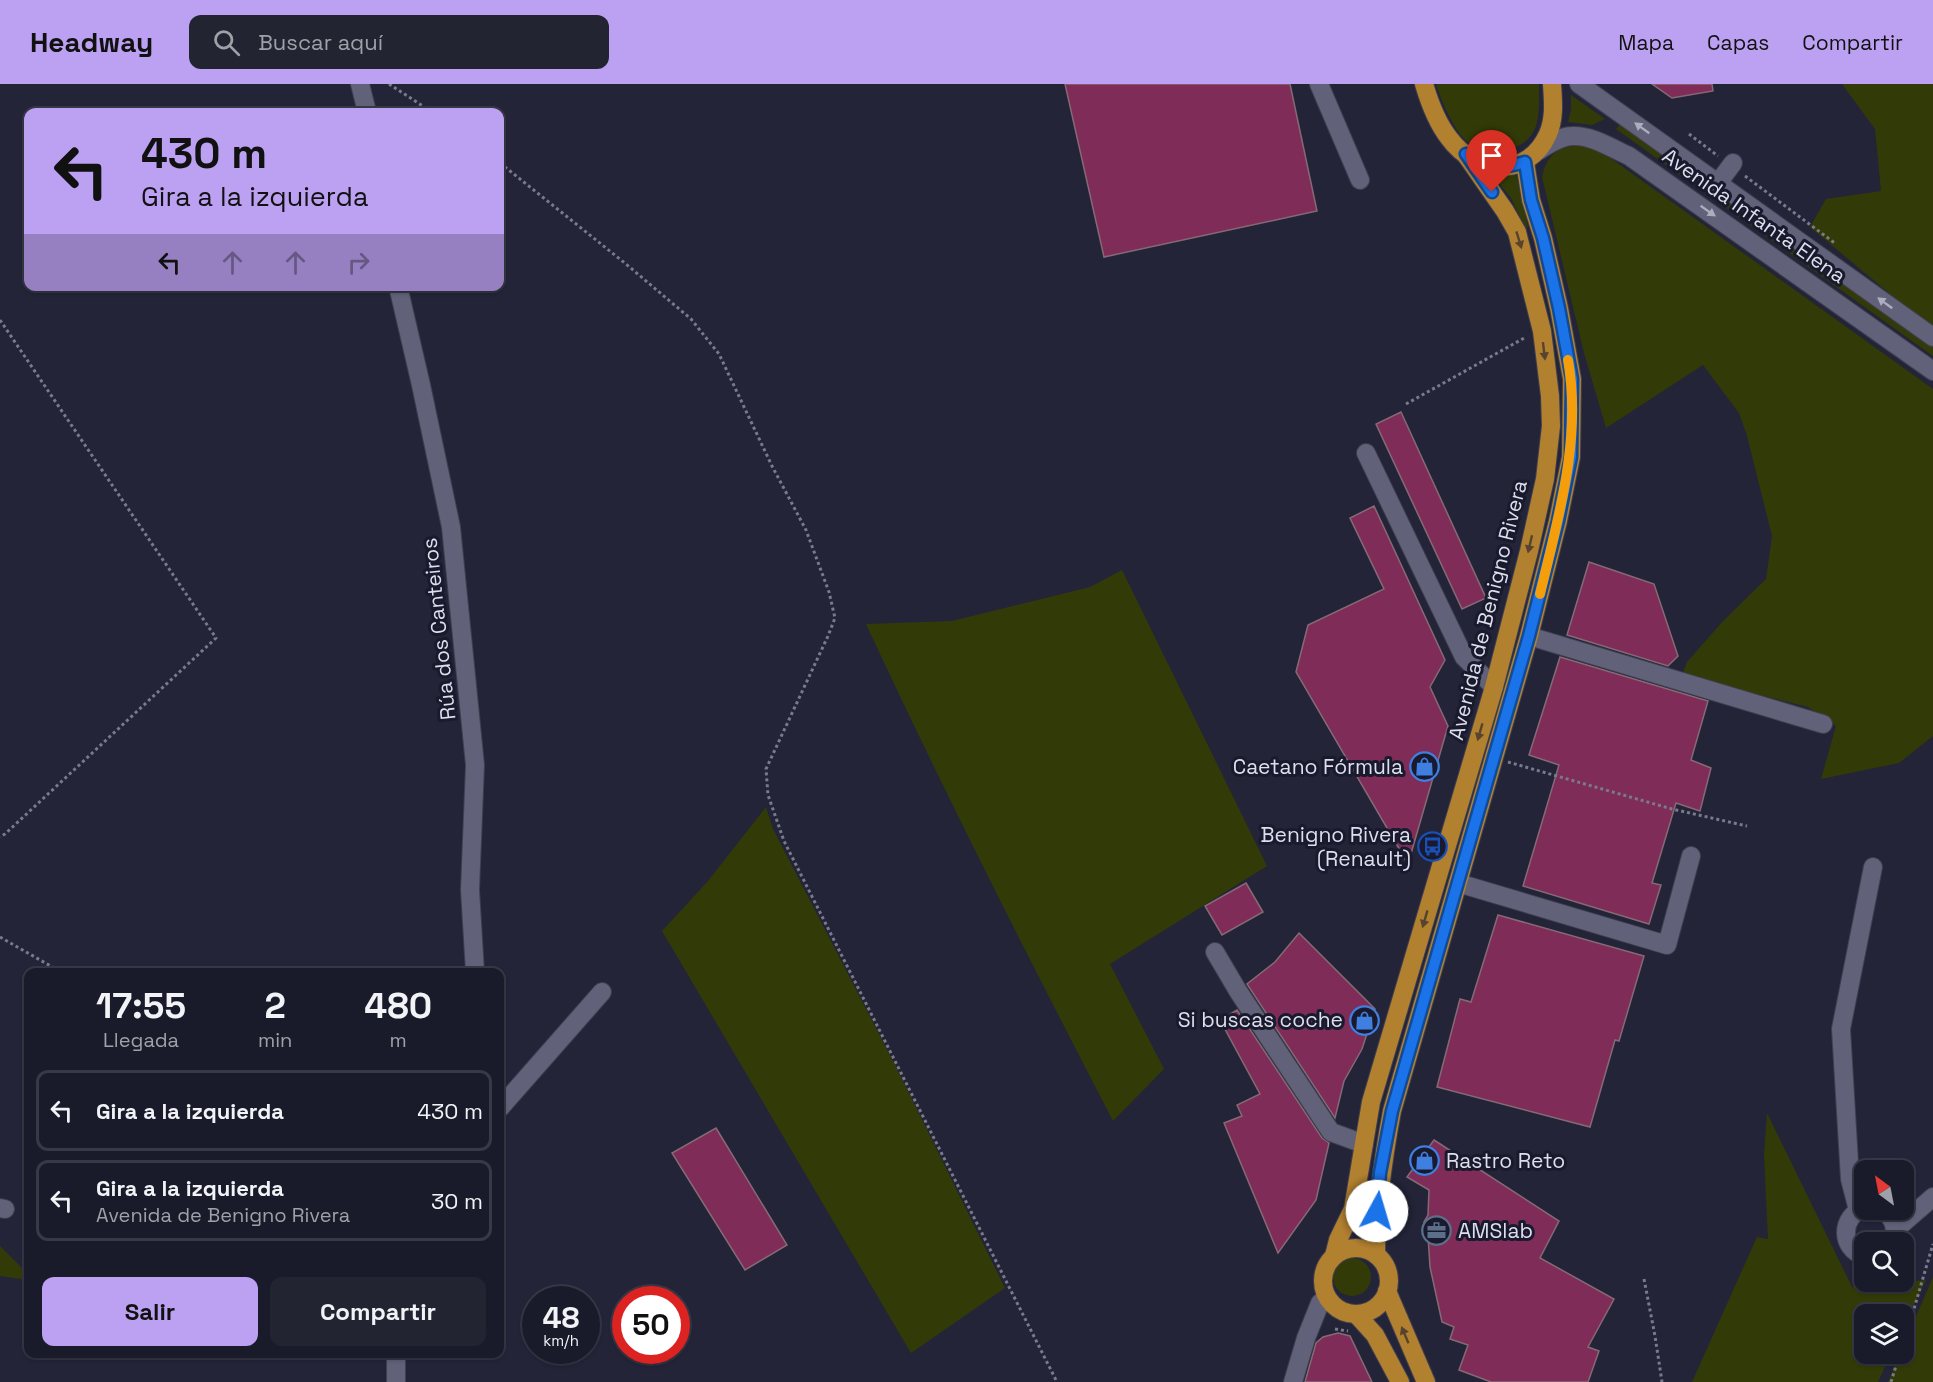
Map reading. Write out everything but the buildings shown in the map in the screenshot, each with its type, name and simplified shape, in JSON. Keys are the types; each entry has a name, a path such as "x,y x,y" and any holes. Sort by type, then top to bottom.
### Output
{"main road":[{"path":"1424,84 1449,139 1483,166 1502,168 1531,157 1549,133 1554,111 1552,84"},
{"name":"Avenida de Benigno Rivera","path":"1335,1256 1338,1240 1353,1209 1371,1102 1494,687 1545,479 1551,426 1550,396 1542,331 1517,232 1466,154"},
{"name":"Avenida de Benigno Rivera","path":"1376,1255 1380,1173 1392,1111 1529,636 1558,521 1571,457 1572,379 1543,238 1531,200 1531,157"},
{"path":"1359,1248 1376,1255 1383,1262 1389,1281 1383,1300 1366,1312 1356,1314 1344,1312 1335,1306 1327,1298 1323,1287 1323,1275 1327,1265 1342,1251 1359,1248"},
{"path":"1387,1291 1428,1381"},
{"path":"1356,1314 1375,1335 1400,1382"}],"street":[{"path":"360,84 366,108"},
{"path":"1320,84 1360,180"},
{"name":"Avenida Infanta Elena","path":"1579,84 1933,338"},
{"name":"Avenida Infanta Elena","path":"1531,157 1557,140 1572,136 1597,140 1629,156 1933,371"},
{"path":"1718,183 1732,164"},
{"name":"Rúa dos Canteiros","path":"399,291 451,527 475,765 470,890 475,968"},
{"path":"1366,453 1464,657 1494,687"},
{"path":"1529,636 1823,724"},
{"path":"1458,883 1667,945 1691,856"},
{"path":"1854,1188 1851,1179 1841,1029 1873,867"},
{"path":"1215,952 1331,1132 1364,1144"},
{"path":"504,1103 602,992"},
{"path":"1898,1232 1933,1197"},
{"path":"1854,1215 1848,1221 1846,1236 1854,1251"},
{"path":"1293,1382 1306,1338 1320,1303 1327,1298"},
{"path":"396,1358 396,1382"}],"path":[{"path":"389,84 426,108"},
{"path":"1689,134 1732,164 1841,248"},
{"path":"504,166 691,318 719,354 772,466 806,530 830,592 835,618 766,769 768,795 784,841 1057,1382"},
{"path":"0,320 216,638 0,837"},
{"path":"1406,404 1542,331"},
{"path":"1494,758 1672,809 1747,826"},
{"path":"0,937 54,968"},
{"path":"1914,1309 1933,1244"},
{"path":"1644,1279 1662,1382"},
{"path":"1891,1382 1897,1364"}],"green space":[{"path":"1436,84 1539,84 1539,110 1536,126 1525,142 1517,147 1498,151 1478,148 1470,144 1459,133"},
{"path":"1842,84 1933,84 1933,330 1810,227 1826,199 1881,191 1875,129"},
{"path":"1571,95 1605,119 1592,125 1568,122"},
{"path":"1620,124 1933,346 1933,356 1616,129"},
{"path":"1577,145 1595,147 1933,389 1933,736 1899,763 1821,779 1836,726 1808,707 1682,675 1687,662 1723,621 1766,579 1772,536 1739,413 1703,365 1606,428 1584,353 1542,177 1546,164 1553,154 1563,148"},
{"path":"1516,174 1528,227 1525,228 1511,198 1492,175"},
{"path":"1122,570 1267,866 1110,964 1164,1069 1113,1121 987,874 866,624 952,621 1090,587"},
{"path":"766,807 773,829 893,1061 1005,1288 911,1353 662,931 708,881"},
{"path":"1767,1113 1852,1287 1854,1287 1854,1292 1914,1292 1914,1281 1926,1280 1914,1304 1854,1304 1854,1364 1886,1364 1878,1382 1692,1382 1757,1237 1768,1239 1764,1155"},
{"path":"0,1246 24,1270 24,1279 0,1276"},
{"path":"1352,1258 1365,1264 1371,1277 1365,1290 1352,1296 1339,1290 1333,1277 1339,1264"},
{"path":"1933,1277 1933,1382 1888,1382 1895,1364 1914,1364 1914,1322"}],"slow traffic":[{"path":"1540,594 1571,457 1572,379 1568,360"}],"place":[{"name":"Caetano Fórmula","path":"1424,767"},
{"name":"Benigno Rivera (Renault)","path":"1432,847"},
{"name":"Si buscas coche","path":"1364,1020"},
{"name":"Rastro Reto","path":"1425,1161"},
{"name":"AMSlab","path":"1437,1231"}],"route":[{"path":"1377,1211 1380,1173 1392,1111 1529,636 1558,521 1571,457 1572,379 1559,308 1543,238 1531,200 1525,162 1502,168 1483,166 1466,154 1492,192"}]}
